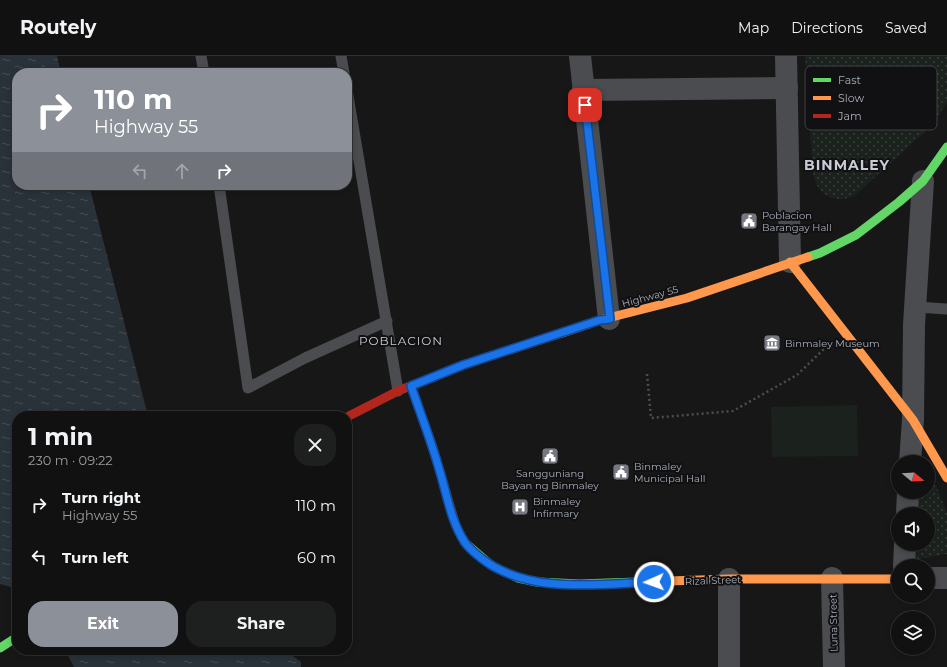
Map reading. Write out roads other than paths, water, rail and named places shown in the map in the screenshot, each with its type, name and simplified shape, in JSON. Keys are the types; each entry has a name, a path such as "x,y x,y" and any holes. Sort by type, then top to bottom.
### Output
{"main road":[{"name":"Highway 55","path":"352,414 398,391 463,365 600,320 610,319 687,298 820,253 856,235 899,202 923,181 947,147"},
{"path":"790,262 913,420 947,478"},
{"name":"Rizal Street","path":"411,386 432,445 456,526 464,542 492,566 518,578 537,582 579,584 729,579 891,578"},
{"path":"0,648 12,640"}],"street":[{"path":"580,56 610,319"},
{"path":"786,56 790,262"},
{"path":"584,90 787,88"},
{"path":"910,455 913,420 914,325 923,181"},
{"name":"Luna Street","path":"832,578 834,667"},
{"path":"935,578 947,578"},
{"path":"729,579 729,667"}],"lane":[{"path":"201,56 203,68"},
{"path":"341,56 343,68"},
{"path":"352,119 398,391"},
{"path":"220,190 248,388 305,358 387,321"},
{"path":"916,307 947,309"}],"water":[{"path":"0,56 57,56 60,68 12,68 12,190 90,190 147,411 12,411 12,588 0,584"},
{"path":"68,655 292,655 301,662 301,667 74,667"}],"place":[{"name":"Poblacion Barangay Hall","path":"749,221"},
{"name":"Binmaley Museum","path":"772,343"},
{"name":"Sangguniang Bayan ng Binmaley","path":"550,456"},
{"name":"Binmaley Municipal Hall","path":"621,472"},
{"name":"Binmaley Infirmary","path":"520,507"}],"district":[{"name":"BINMALEY","path":"847,165"},
{"name":"POBLACION","path":"401,341"}]}
